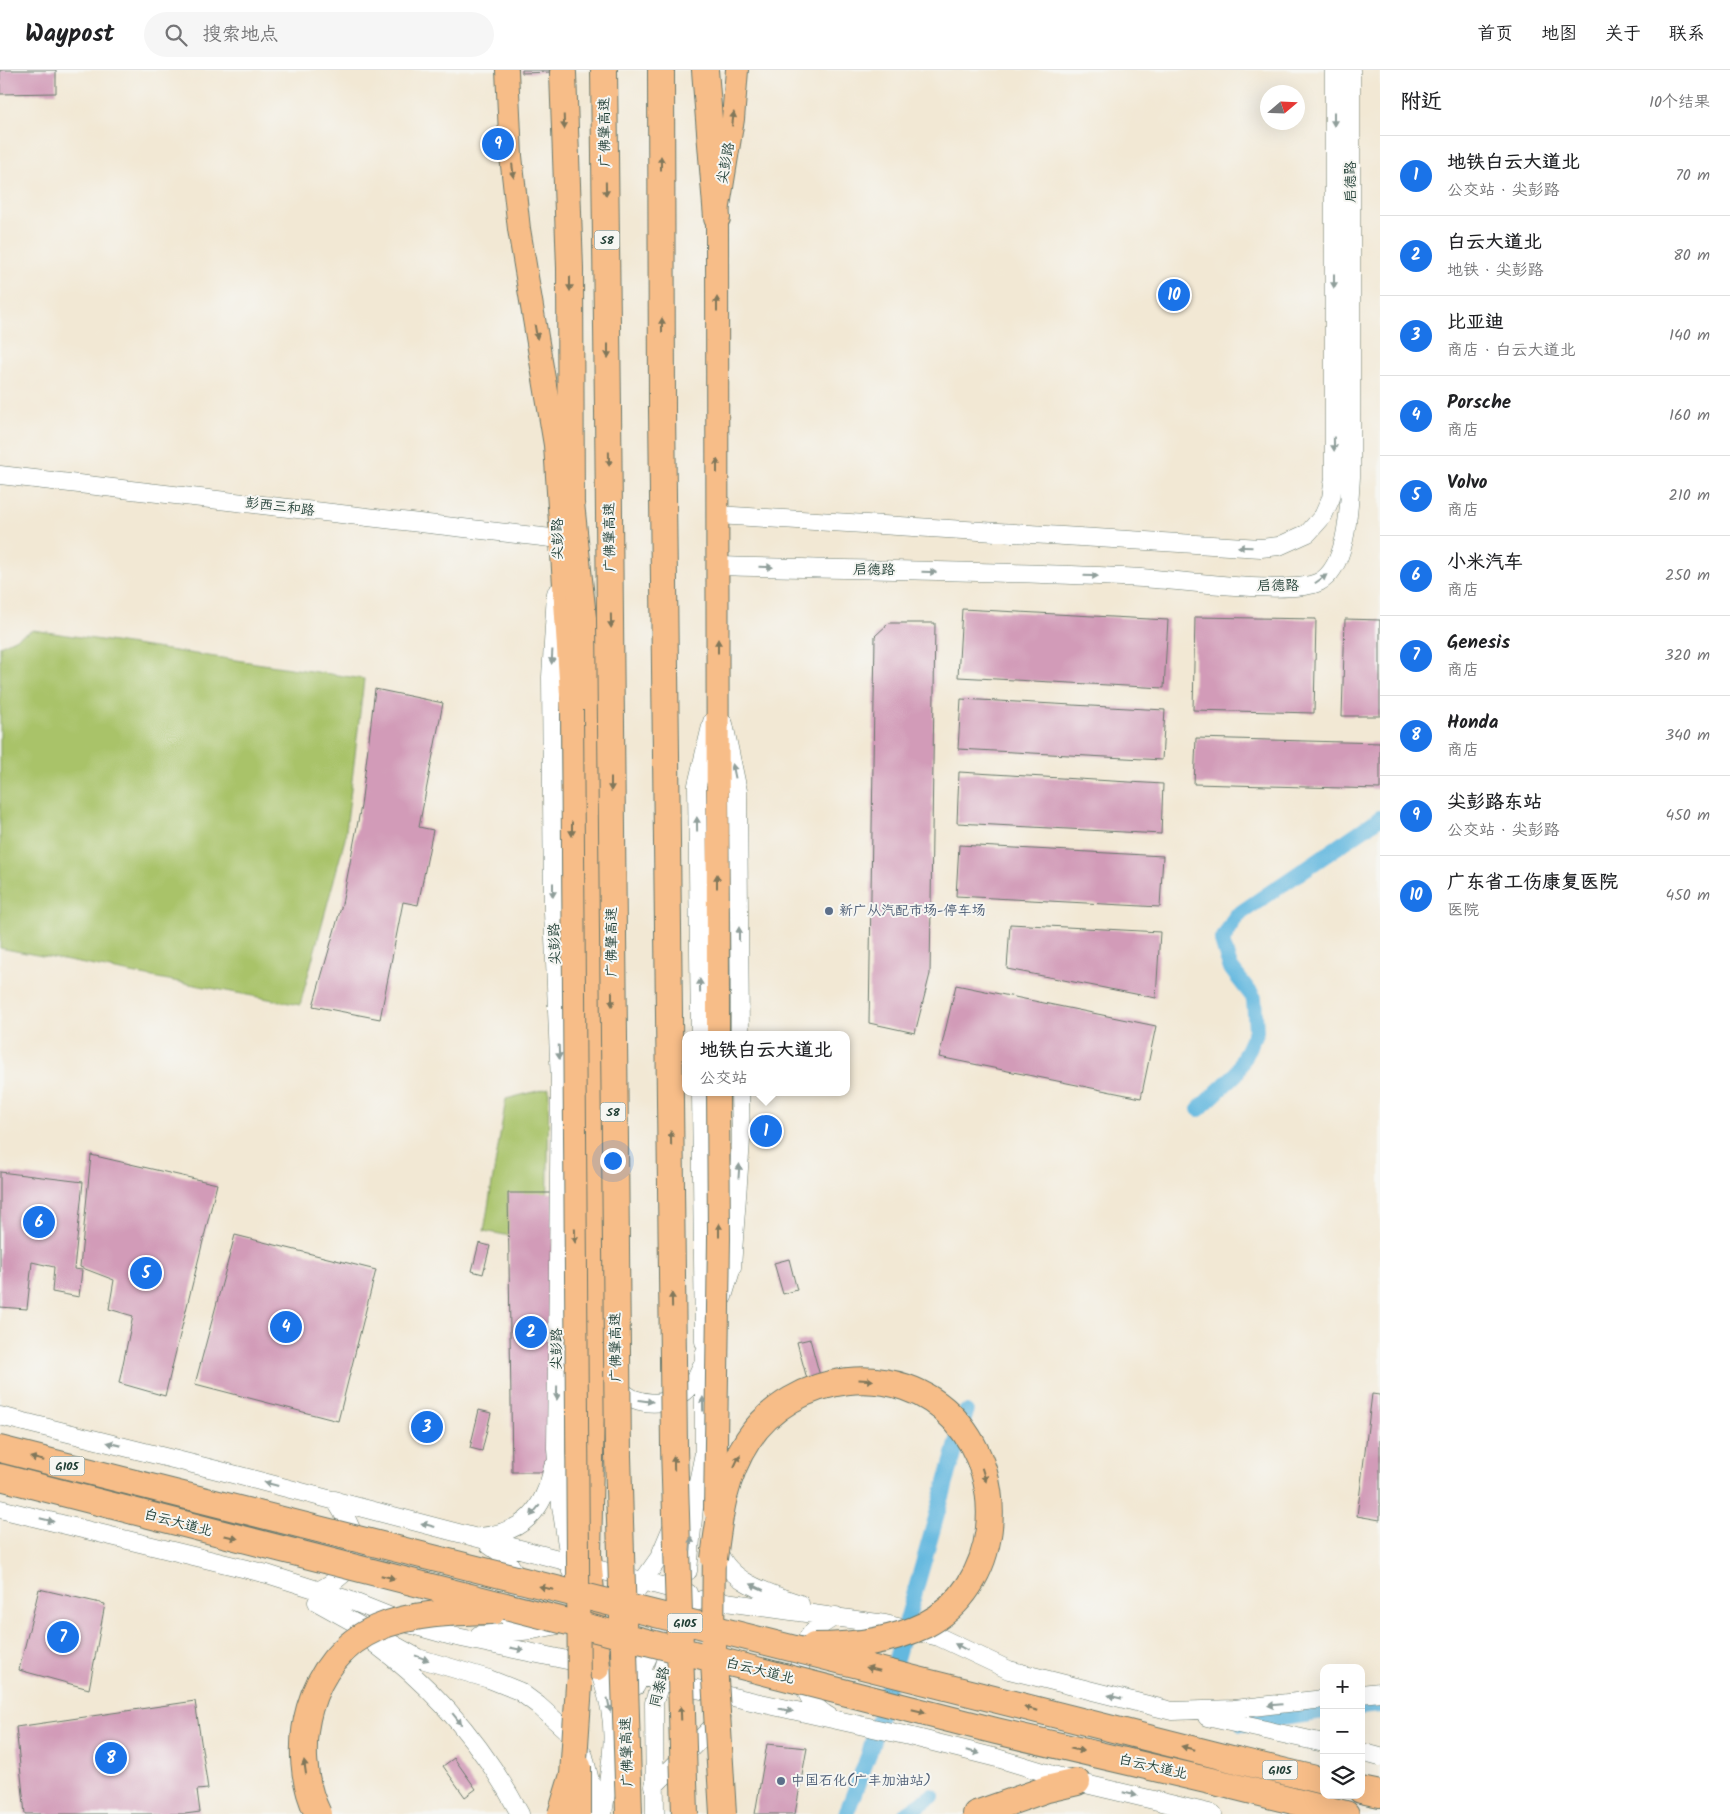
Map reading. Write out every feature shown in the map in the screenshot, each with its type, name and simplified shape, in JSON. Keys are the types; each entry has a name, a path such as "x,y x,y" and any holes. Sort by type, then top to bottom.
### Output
{"highway":[{"name":"广佛肇高速","path":"604,70 618,1456 629,1814"},
{"path":"661,70 662,409 674,1447 685,1814"},
{"path":"705,70 717,218"},
{"path":"563,73 570,268 572,710"},
{"path":"571,503 586,646 588,1076 592,1325 588,1555 598,1666"},
{"path":"714,1559 723,1497 739,1456 747,1441 766,1417 795,1396 815,1388 842,1382 882,1382 915,1392 948,1413 956,1422 978,1457 986,1480 990,1508 989,1539 985,1552 966,1590 943,1612 930,1621 894,1636 855,1645 781,1646"},
{"name":"白云大道北","path":"0,1450 1320,1780"},
{"name":"白云大道北","path":"0,1477 996,1731 1346,1814"},
{"path":"318,1814 310,1795 304,1765 305,1730 311,1703 318,1686 345,1650 366,1633 388,1623 458,1612 531,1613"},
{"path":"713,1645 723,1814"},
{"path":"561,1814 573,1775 579,1686"},
{"path":"976,1814 1047,1789 1077,1782"},
{"path":"1365,1791 1380,1794"}],"main road":[{"name":"尖彭路","path":"507,70 511,156 520,229 555,444 560,539"},
{"name":"尖彭路","path":"718,695 717,218 734,119 737,70"},
{"path":"560,539 572,710 580,1814"},
{"path":"718,695 718,1031"},
{"path":"710,1814 719,1238 718,1096"}],"street":[{"name":"启德路","path":"717,515 1089,536 1245,548 1279,546 1308,533 1327,507 1331,498 1334,478 1334,70"},
{"name":"启德路","path":"718,566 1141,578 1292,588 1319,582 1329,573 1337,560 1344,538 1351,477 1351,70"},
{"name":"彭西三和路","path":"0,475 560,539"},
{"name":"尖彭路","path":"560,539 551,677 553,912 560,1083 556,1449 563,1523 576,1597 608,1698 612,1724 612,1750 604,1814"},
{"name":"尖彭路","path":"718,695 738,791 740,1031"},
{"path":"700,1031 697,785 718,695"},
{"path":"701,1096 704,1453 712,1524 717,1548 724,1562 739,1578 761,1590 836,1616"},
{"path":"592,1325 600,1358 611,1382 633,1399 655,1402 666,1401 681,1395 697,1380 732,1267 741,1140 740,1096"},
{"path":"0,1416 335,1500 475,1538 682,1601 718,1600 884,1624 939,1637 1009,1670 1172,1711 1320,1742"},
{"path":"475,1538 510,1531 535,1513 546,1493 556,1449"},
{"path":"604,1814 640,1677 661,1631 682,1601 695,1497 704,1453"},
{"path":"452,1636 511,1632 568,1622 602,1611 634,1592 659,1558 704,1453"},
{"path":"319,1596 342,1576 353,1563 356,1549 350,1523 335,1500"},
{"path":"0,1509 267,1574 319,1596 452,1636 598,1666 738,1700 909,1736 997,1758 1077,1782 1213,1814"},
{"path":"452,1636 482,1632 504,1622 515,1608 518,1600 517,1579 508,1561 499,1551 475,1538"},
{"path":"319,1596 415,1674 446,1705 475,1742 505,1786 520,1814"},
{"path":"319,1596 418,1658 489,1679 519,1691 538,1705 568,1732 584,1756 598,1814"},
{"name":"同泰路","path":"655,1814 654,1704 682,1601"},
{"path":"836,1616 822,1623 805,1642 801,1666 805,1688 814,1706 840,1721"},
{"path":"1365,1694 1380,1692"},
{"path":"1172,1711 1234,1709 1320,1699"},
{"path":"654,1786 738,1700"},
{"path":"1365,1753 1380,1757"}],"green space":[{"path":"33,630 364,679 345,839 300,1005 0,948 0,646"},
{"path":"549,1088 547,1243 484,1231 506,1099"}],"building":[{"path":"0,70 56,70 56,93 0,94"},
{"path":"522,70 550,70 550,72 522,73"},
{"path":"962,609 1168,620 1164,688 958,677"},
{"path":"1195,617 1316,619 1314,713 1193,710"},
{"path":"1345,619 1380,620 1380,716 1342,716"},
{"path":"889,623 935,623 930,974 915,1033 869,1023 875,636"},
{"path":"375,689 443,703 419,827 433,830 418,905 403,902 380,1019 313,1006 342,904 361,806"},
{"path":"961,699 1165,710 1162,760 958,749"},
{"path":"1196,738 1380,743 1380,789 1194,784"},
{"path":"959,772 1163,784 1161,834 957,823"},
{"path":"959,845 1163,856 1160,907 956,896"},
{"path":"1010,924 1160,932 1156,998 1007,969"},
{"path":"956,985 1156,1026 1141,1098 939,1057"},
{"path":"91,1155 217,1184 165,1396 119,1383 133,1316 109,1309 114,1280 80,1267"},
{"path":"0,1172 83,1182 74,1269 82,1270 79,1297 52,1292 54,1267 32,1262 27,1309 0,1307"},
{"path":"508,1193 553,1193 556,1472 512,1472"},
{"path":"235,1235 376,1270 338,1421 195,1384"},
{"path":"479,1243 490,1246 483,1274 472,1271"},
{"path":"789,1259 797,1290 783,1294 774,1263"},
{"path":"810,1339 820,1376 807,1379 797,1342"},
{"path":"1372,1394 1380,1395 1380,1520 1357,1516"},
{"path":"479,1410 491,1413 482,1451 470,1448"},
{"path":"39,1589 105,1604 89,1689 19,1670"},
{"path":"195,1701 208,1789 197,1790 200,1812 185,1814 25,1814 16,1727"},
{"name":"中国石化(广丰加油站)","path":"767,1744 807,1748 795,1814 755,1814"},
{"path":"454,1758 476,1789 465,1797 443,1766"}],"waterway":[{"path":"1199,1109 1236,1074 1256,1031 1254,998 1230,967 1222,941 1236,916 1380,818"},
{"path":"846,1814 869,1754 966,1412"},
{"path":"1365,1707 1380,1705"},
{"path":"1242,1724 1320,1713"},
{"path":"906,1814 932,1796"}],"place":[{"name":"尖彭路东站","path":"498,144"},
{"name":"广东省工伤康复医院","path":"1174,295"},
{"name":"新广从汽配市场-停车场","path":"829,911"},
{"name":"地铁白云大道北","path":"766,1131"},
{"name":"小米汽车","path":"39,1222"},
{"name":"Volvo","path":"146,1273"},
{"name":"Porsche","path":"286,1327"},
{"name":"白云大道北","path":"531,1332"},
{"name":"比亚迪","path":"427,1427"},
{"name":"Genesis","path":"63,1637"},
{"name":"Honda","path":"111,1758"},
{"name":"中国石化(广丰加油站)","path":"781,1781"}]}
